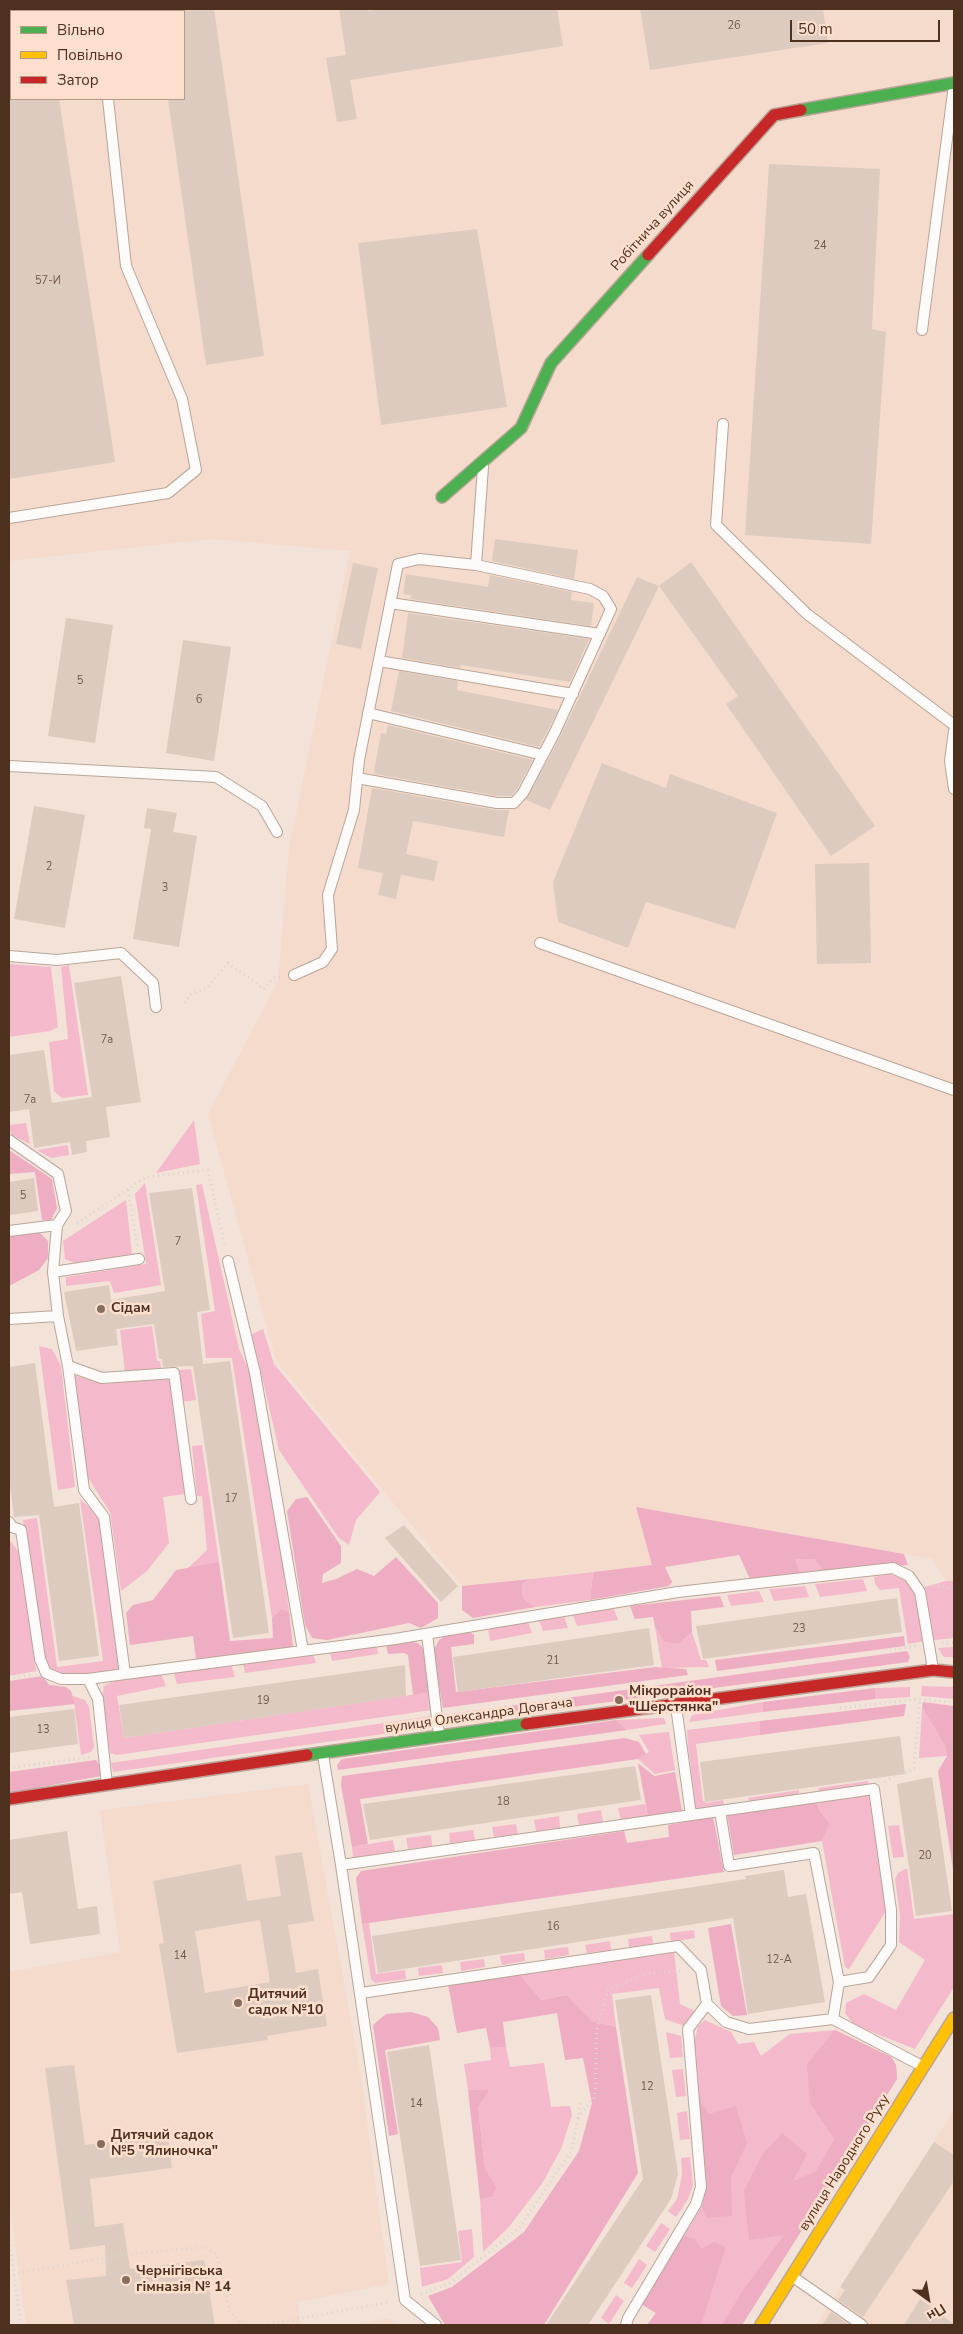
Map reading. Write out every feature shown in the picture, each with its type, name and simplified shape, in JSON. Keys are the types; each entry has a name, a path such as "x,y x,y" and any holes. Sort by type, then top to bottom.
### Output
{"street":[{"name":"Робітнича вулиця","path":"442,497 522,428 551,363 774,115 954,83"},
{"name":"вулиця Олександра Довгача","path":"9,1799 439,1736 676,1706 934,1670 954,1672"},
{"name":"вулиця Народного Руху","path":"761,2325 954,2018"}],"lane":[{"path":"922,330 954,83"},
{"path":"9,518 168,493 196,470 182,398 126,266 108,100"},
{"path":"723,424 716,525 807,614 954,724"},
{"path":"476,565 484,461"},
{"path":"294,975 322,962 332,949 328,895 354,810 357,778 368,713 398,564 419,559 476,565 590,589 603,596 611,609 543,755 523,793 514,803 497,804 357,778"},
{"path":"390,603 600,634"},
{"path":"379,661 573,694"},
{"path":"368,713 543,755"},
{"path":"954,731 950,760 954,789"},
{"path":"9,766 216,777 262,806 277,832"},
{"path":"540,943 954,1090"},
{"path":"9,956 57,960 122,953 153,983 156,1007"},
{"path":"9,1140 58,1174 66,1211 56,1225 53,1272 58,1316 68,1366 84,1490 104,1517 125,1674"},
{"path":"9,1231 56,1225"},
{"path":"53,1272 139,1259"},
{"path":"228,1261 255,1373 303,1651"},
{"path":"9,1318 58,1316"},
{"path":"68,1366 102,1378 174,1373 191,1499"},
{"path":"9,1522 12,1527 21,1530 40,1658 46,1673 61,1679 88,1679 427,1634 678,1592 893,1568 909,1576 920,1592 934,1670"},
{"path":"427,1634 439,1736"},
{"path":"88,1679 98,1699 107,1786"},
{"path":"676,1706 691,1815"},
{"path":"322,1754 341,1865 405,2300 436,2325"},
{"path":"341,1865 874,1789 891,1910 891,1945 869,1976 839,1982"},
{"path":"720,1811 729,1866 814,1853 839,1982 833,2019"},
{"path":"360,1993 678,1946 701,1970 707,2004 726,2022 750,2028 833,2019 923,2066"},
{"path":"626,2325 628,2318 696,2204 701,2187 688,2029 707,2004"},
{"path":"792,2276 862,2325"}],"path":[{"path":"185,1003 192,994 207,988 228,963 264,989 273,978 294,975"},
{"path":"56,1225 78,1222 146,1178 208,1170 228,1261"},
{"path":"128,1190 139,1259"},
{"path":"9,1678 46,1673"},
{"path":"905,1773 914,1768 920,1700"},
{"path":"578,2118 595,2097 597,2028 608,1990 644,1974 701,1970"},
{"path":"263,2325 405,2300 450,2283 520,2227 572,2150 581,2102"},
{"path":"9,2240 20,2325"},
{"path":"9,2277 18,2273 120,2255 204,2247 217,2255 230,2313 244,2325"}],"shaded area":[{"path":"9,9 954,9 954,1583 946,1581 932,1559 637,1507 652,1565 462,1586 276,1361 208,1114 278,981 289,848 350,551 212,539 9,561"},
{"path":"9,964 51,967 58,1027 50,1031 9,1037"},
{"path":"69,965 88,1095 62,1098 54,1091 49,1042 68,1039 61,967"},
{"path":"194,1120 200,1164 156,1173"},
{"path":"26,1123 30,1144 12,1135 9,1130 9,1125"},
{"path":"68,1145 69,1155 51,1158 37,1150"},
{"path":"9,1150 52,1179 57,1208 51,1220 42,1220 35,1172 9,1174"},
{"path":"145,1183 161,1285 114,1293 110,1281 66,1286 66,1277 146,1264 135,1194"},
{"path":"202,1184 239,1349 250,1372 276,1517 289,1611 281,1609 272,1618 232,1358 206,1358 201,1314 215,1311 196,1185"},
{"path":"126,1200 132,1254 77,1264 65,1259 63,1241"},
{"path":"38,1231 48,1241 48,1258 39,1270 9,1286 9,1235"},
{"path":"152,1326 157,1361 160,1361 161,1368 125,1372 120,1330"},
{"path":"263,1329 274,1364 380,1492 356,1520 349,1545 338,1537 279,1450 252,1334"},
{"path":"39,1346 52,1349 61,1366 75,1487 58,1490"},
{"path":"191,1369 196,1400 182,1402 179,1370"},
{"path":"69,1374 104,1384 171,1377 185,1494 163,1497 169,1543 147,1571 121,1591 110,1512 87,1476 82,1432"},
{"path":"202,1445 219,1562 187,1569 207,1550 202,1496 197,1496 192,1446"},
{"path":"307,1497 341,1546 341,1563 323,1574 322,1583 357,1569 374,1576 396,1557 438,1603 438,1618 421,1628 409,1623 327,1640 312,1638 305,1625 287,1511 296,1499"},
{"path":"80,1499 102,1519 122,1671 62,1677 47,1671 42,1658 23,1520 37,1518 57,1667 103,1661"},
{"path":"636,1507 904,1554 908,1565 824,1571 814,1559 795,1559 801,1574 750,1579 739,1555 665,1567 672,1582 669,1586 590,1600 593,1572 652,1565"},
{"path":"9,1539 21,1555 36,1671 9,1676"},
{"path":"795,1559 814,1559 824,1571 801,1574"},
{"path":"219,1562 230,1641 273,1638 272,1618 281,1609 289,1611 293,1647 196,1659 193,1636 130,1645 126,1613 133,1605 153,1600 176,1570"},
{"path":"593,1572 590,1600 535,1607 523,1598 522,1584 531,1579"},
{"path":"890,1574 905,1580 913,1590 925,1641 908,1644 899,1588 880,1590 875,1584 874,1577"},
{"path":"531,1579 522,1584 523,1598 535,1607 473,1618 462,1610 462,1586"},
{"path":"863,1579 867,1591 820,1597 815,1584"},
{"path":"946,1581 954,1581 954,1638 934,1640 925,1587"},
{"path":"805,1586 809,1597 774,1601 769,1589"},
{"path":"759,1591 764,1602 731,1606 727,1595"},
{"path":"720,1596 724,1607 691,1611 692,1632 679,1644 664,1642 655,1627 653,1617 635,1619 630,1606"},
{"path":"613,1607 618,1620 577,1626 572,1613"},
{"path":"564,1616 568,1628 543,1631 539,1620"},
{"path":"528,1622 532,1633 490,1641 488,1628"},
{"path":"655,1627 664,1642 679,1644 692,1632 701,1660 706,1660 709,1667 662,1668"},
{"path":"467,1630 474,1635 474,1644 451,1647 456,1692 655,1667 686,1669 688,1675 443,1708 433,1651 439,1640 451,1632"},
{"path":"904,1636 905,1646 717,1671 715,1660"},
{"path":"405,1641 418,1643 424,1649 431,1692 413,1695 408,1655 404,1653 388,1654 386,1644"},
{"path":"377,1646 378,1654 332,1661 330,1652"},
{"path":"954,1647 954,1657 944,1657 938,1648"},
{"path":"907,1651 910,1657 908,1662 445,1724 443,1715"},
{"path":"313,1654 316,1663 245,1673 243,1663"},
{"path":"231,1664 235,1677 177,1684 173,1671"},
{"path":"161,1674 166,1686 117,1696 124,1738 431,1692 432,1710 117,1755 110,1753 102,1698 104,1686 117,1679"},
{"path":"43,1676 49,1685 66,1687 71,1691 75,1704 9,1711 9,1681"},
{"path":"922,1686 954,1687 954,1699 921,1696"},
{"path":"910,1687 910,1697 875,1699 875,1688"},
{"path":"875,1688 875,1699 763,1712 763,1702"},
{"path":"73,1696 85,1700 89,1707 94,1747 91,1752 81,1755"},
{"path":"763,1702 763,1712 689,1722 692,1715"},
{"path":"923,1702 954,1706 954,1876 938,1771 947,1756 945,1746 922,1707"},
{"path":"906,1704 904,1716 760,1735 760,1721"},
{"path":"922,1707 945,1746 947,1756 919,1758"},
{"path":"432,1716 433,1727 113,1772 111,1763"},
{"path":"664,1718 666,1724 627,1730 616,1720"},
{"path":"616,1720 627,1730 338,1770 337,1765 342,1759"},
{"path":"760,1721 760,1735 696,1744 703,1801 706,1803 723,1800 725,1807 696,1810 687,1730"},
{"path":"669,1732 675,1770 655,1774 638,1759 649,1752 639,1735"},
{"path":"625,1738 639,1742 646,1754 638,1759 360,1799 368,1844 352,1847 341,1785 342,1776"},
{"path":"96,1760 100,1766 101,1776 9,1793 9,1772"},
{"path":"638,1763 654,1776 675,1772 682,1811 648,1816"},
{"path":"868,1781 869,1786 819,1793 818,1788"},
{"name":"Дитячий садок №10","path":"308,1784 361,2076 389,2284 298,2302 300,2325 26,2325 9,2199 9,1972 120,1952 100,1810"},
{"path":"799,1790 799,1796 750,1803 748,1798"},
{"path":"870,1794 886,1911 849,1969 845,1967 822,1841 830,1824 816,1802"},
{"path":"816,1802 830,1824 822,1841 734,1855 727,1814"},
{"path":"645,1804 648,1816 621,1820 618,1808"},
{"path":"601,1810 603,1822 579,1825 577,1814"},
{"path":"559,1816 560,1828 536,1831 534,1820"},
{"path":"713,1817 724,1872 362,1924 356,1878 361,1871 624,1831 627,1843 669,1837 668,1825"},
{"path":"516,1824 518,1834 494,1837 492,1827"},
{"path":"899,1825 904,1857 893,1858 888,1826"},
{"path":"473,1830 475,1840 450,1843 449,1833"},
{"path":"431,1835 432,1846 408,1849 406,1838"},
{"path":"393,1840 395,1851 353,1858 352,1847"},
{"path":"907,1868 914,1919 954,1914 954,1987 915,2049 854,2025 845,2013 846,2003 864,1994 896,2010 925,1960 899,1942 900,1916 895,1879 898,1873"},
{"path":"369,1923 376,1974 405,1970 406,1979 375,1983 371,1979 362,1924"},
{"path":"731,1924 747,2015 733,2016 721,2006 708,1928"},
{"path":"694,1930 695,1938 671,1942 670,1933"},
{"path":"652,1936 653,1944 629,1947 628,1939"},
{"path":"610,1941 611,1950 587,1953 585,1945"},
{"path":"568,1947 569,1955 545,1959 544,1950"},
{"path":"674,1951 680,2004 694,2011 684,2026 665,2019 659,1988 612,1994 616,2027 592,2021 567,1995 541,2000 518,1972"},
{"path":"524,1953 525,1961 502,1965 500,1956"},
{"path":"484,1959 485,1967 461,1971 460,1962"},
{"path":"442,1965 443,1973 419,1976 418,1968"},
{"path":"518,1972 541,2000 567,1995 592,2021 616,2027 638,2173 544,2325 445,2325 428,2296 452,2287 524,2232 579,2151 592,2103 583,2058 565,2060 557,2013 503,2022 506,2047 490,2048 486,2028 457,2033 448,1984"},
{"path":"411,2012 428,2017 438,2028 440,2040 385,2050 398,2134 389,2136 373,2025 386,2014"},
{"path":"705,2020 731,2032 738,2044 754,2042 761,2056 790,2034 835,2030 891,2057 896,2065 897,2079 742,2325 647,2325 656,2313 641,2304 702,2206 706,2187 693,2048 698,2026"},
{"path":"835,2030 891,2057 896,2065 897,2079 742,2325 722,2325 743,2290 784,2235 749,2240 744,2191 762,2155 782,2133 807,2154 793,2181 816,2171 834,2139 810,2103 807,2064"},
{"path":"666,2032 681,2036 683,2057 670,2058"},
{"path":"506,2047 510,2067 544,2063 551,2107 570,2106 572,2115 561,2149 543,2182 509,2227 483,2252 480,2199 492,2197 497,2188 485,2168 478,2107 490,2090 468,2090 464,2064 491,2060 490,2048"},
{"path":"683,2069 686,2096 676,2097 672,2070"},
{"path":"468,2090 490,2090 478,2107 485,2168 497,2188 492,2197 480,2199"},
{"path":"698,2098 709,2114 736,2106 747,2143 731,2177 732,2216 706,2218 702,2206 706,2187"},
{"path":"954,2110 954,2325 816,2325 835,2296"},
{"path":"687,2111 690,2139 680,2140 677,2113"},
{"path":"690,2157 693,2185 688,2199 676,2217 668,2211 677,2199 682,2175 681,2158"},
{"path":"661,2223 670,2229 655,2252 646,2246"},
{"path":"472,2229 474,2257 448,2279 422,2287 420,2268 462,2262 458,2231"},
{"path":"683,2236 695,2239 701,2249 714,2242 726,2247 701,2325 647,2325 656,2313 641,2304"},
{"path":"639,2259 647,2265 632,2288 624,2283"},
{"path":"616,2295 624,2301 609,2324 601,2318"},
{"path":"388,2318 397,2325 355,2325"}],"building":[{"path":"214,9 264,356 206,365 168,100 185,100 184,10"},
{"path":"339,9 368,9 368,11 385,9 557,9 563,46 350,80 357,119 337,122 326,58 346,55"},
{"path":"640,9 823,9 828,43 650,70"},
{"path":"9,99 59,100 115,462 9,479"},
{"path":"769,164 880,169 872,329 886,332 871,544 745,535"},
{"path":"477,229 507,407 381,425 358,243"},
{"path":"495,539 578,550 574,579 492,561"},
{"path":"691,562 875,826 831,856 726,704 738,696 659,586"},
{"path":"353,563 378,568 361,649 336,644"},
{"path":"406,574 488,587 490,575 572,592 571,600 594,603 591,626 410,599 411,595 403,594"},
{"path":"637,577 659,586 550,810 526,800 561,735"},
{"path":"408,613 589,639 570,682 461,665 460,668 402,658"},
{"path":"66,618 113,625 95,743 48,736"},
{"path":"183,640 231,647 214,761 166,753"},
{"path":"399,671 458,681 457,690 558,710 539,747 391,711"},
{"path":"388,725 533,760 511,796 498,796 375,774 381,733 386,734"},
{"path":"602,763 666,788 670,774 777,813 735,929 646,902 628,948 558,922 553,882"},
{"path":"372,788 496,810 509,810 504,837 413,821 406,854 438,861 434,881 401,875 396,899 378,895 383,873 358,868"},
{"path":"34,806 85,815 65,928 14,919"},
{"path":"147,808 177,813 173,832 197,836 179,947 133,939 151,829 144,828"},
{"path":"869,863 871,963 817,964 815,864"},
{"path":"121,976 141,1102 106,1107 110,1137 86,1141 87,1152 72,1155 70,1142 34,1148 29,1109 9,1112 9,1055 44,1050 52,1103 92,1097 74,983"},
{"path":"34,1178 38,1211 9,1215 9,1182"},
{"path":"192,1188 210,1310 197,1312 203,1364 230,1361 269,1633 233,1638 193,1366 163,1367 162,1359 159,1359 154,1324 116,1329 118,1345 76,1351 64,1292 109,1285 111,1300 165,1291 149,1193"},
{"path":"35,1363 54,1507 79,1503 99,1656 59,1661 39,1515 14,1517 9,1479 9,1367"},
{"path":"404,1525 458,1586 441,1602 385,1538"},
{"path":"897,1598 902,1632 703,1659 696,1626"},
{"path":"649,1628 654,1665 458,1692 453,1657"},
{"path":"405,1665 406,1696 124,1738 119,1705"},
{"path":"74,1709 78,1744 9,1753 9,1717"},
{"path":"900,1736 905,1774 705,1802 700,1762"},
{"path":"635,1766 641,1800 370,1840 363,1804"},
{"path":"932,1777 952,1911 916,1916 897,1784"},
{"path":"67,1831 78,1909 97,1906 100,1934 30,1944 22,1892 9,1894 9,1840"},
{"path":"302,1852 314,1921 288,1925 296,1973 318,1969 327,2026 267,2036 268,2040 177,2053 159,1944 164,1943 153,1881 241,1864 247,1901 281,1896 275,1856","holes":["260,1920 270,1982 205,1993 195,1931"]},
{"path":"784,1870 788,1897 806,1894 825,2002 748,2014 733,1918 378,1973 372,1936 746,1879 745,1876"},
{"path":"651,1995 678,2174 671,2199 588,2325 546,2325 643,2179 615,2000"},
{"path":"429,2045 461,2260 420,2266 387,2052"},
{"path":"74,2065 85,2145 168,2135 172,2168 90,2179 95,2227 123,2223 130,2269 204,2260 215,2325 74,2325 66,2280 106,2276 105,2245 70,2250 45,2068"},
{"path":"934,2142 954,2155 954,2181 863,2317 838,2300 845,2290 840,2287"},
{"path":"920,2299 954,2324 954,2325 904,2325"},
{"path":"831,2312 850,2325 822,2325"}],"traffic: fast":[{"path":"801,110 954,83"},
{"path":"442,497 521,428 551,363 648,255"},
{"path":"307,1755 526,1724"}],"traffic: slow":[{"path":"761,2325 954,2018"}],"traffic: jam":[{"path":"648,255 774,115 801,110"},
{"path":"526,1724 933,1670 954,1672"},
{"path":"9,1799 307,1755"}],"place":[{"name":"Сідам","path":"101,1309"},
{"name":"Мікрорайон \"Шерстянка\"","path":"619,1700"},
{"name":"Дитячий садок №10","path":"238,2003"},
{"name":"Дитячий садок №5 \"Ялиночка\"","path":"101,2144"},
{"name":"Чернігівська гімназія № 14","path":"126,2280"}]}
